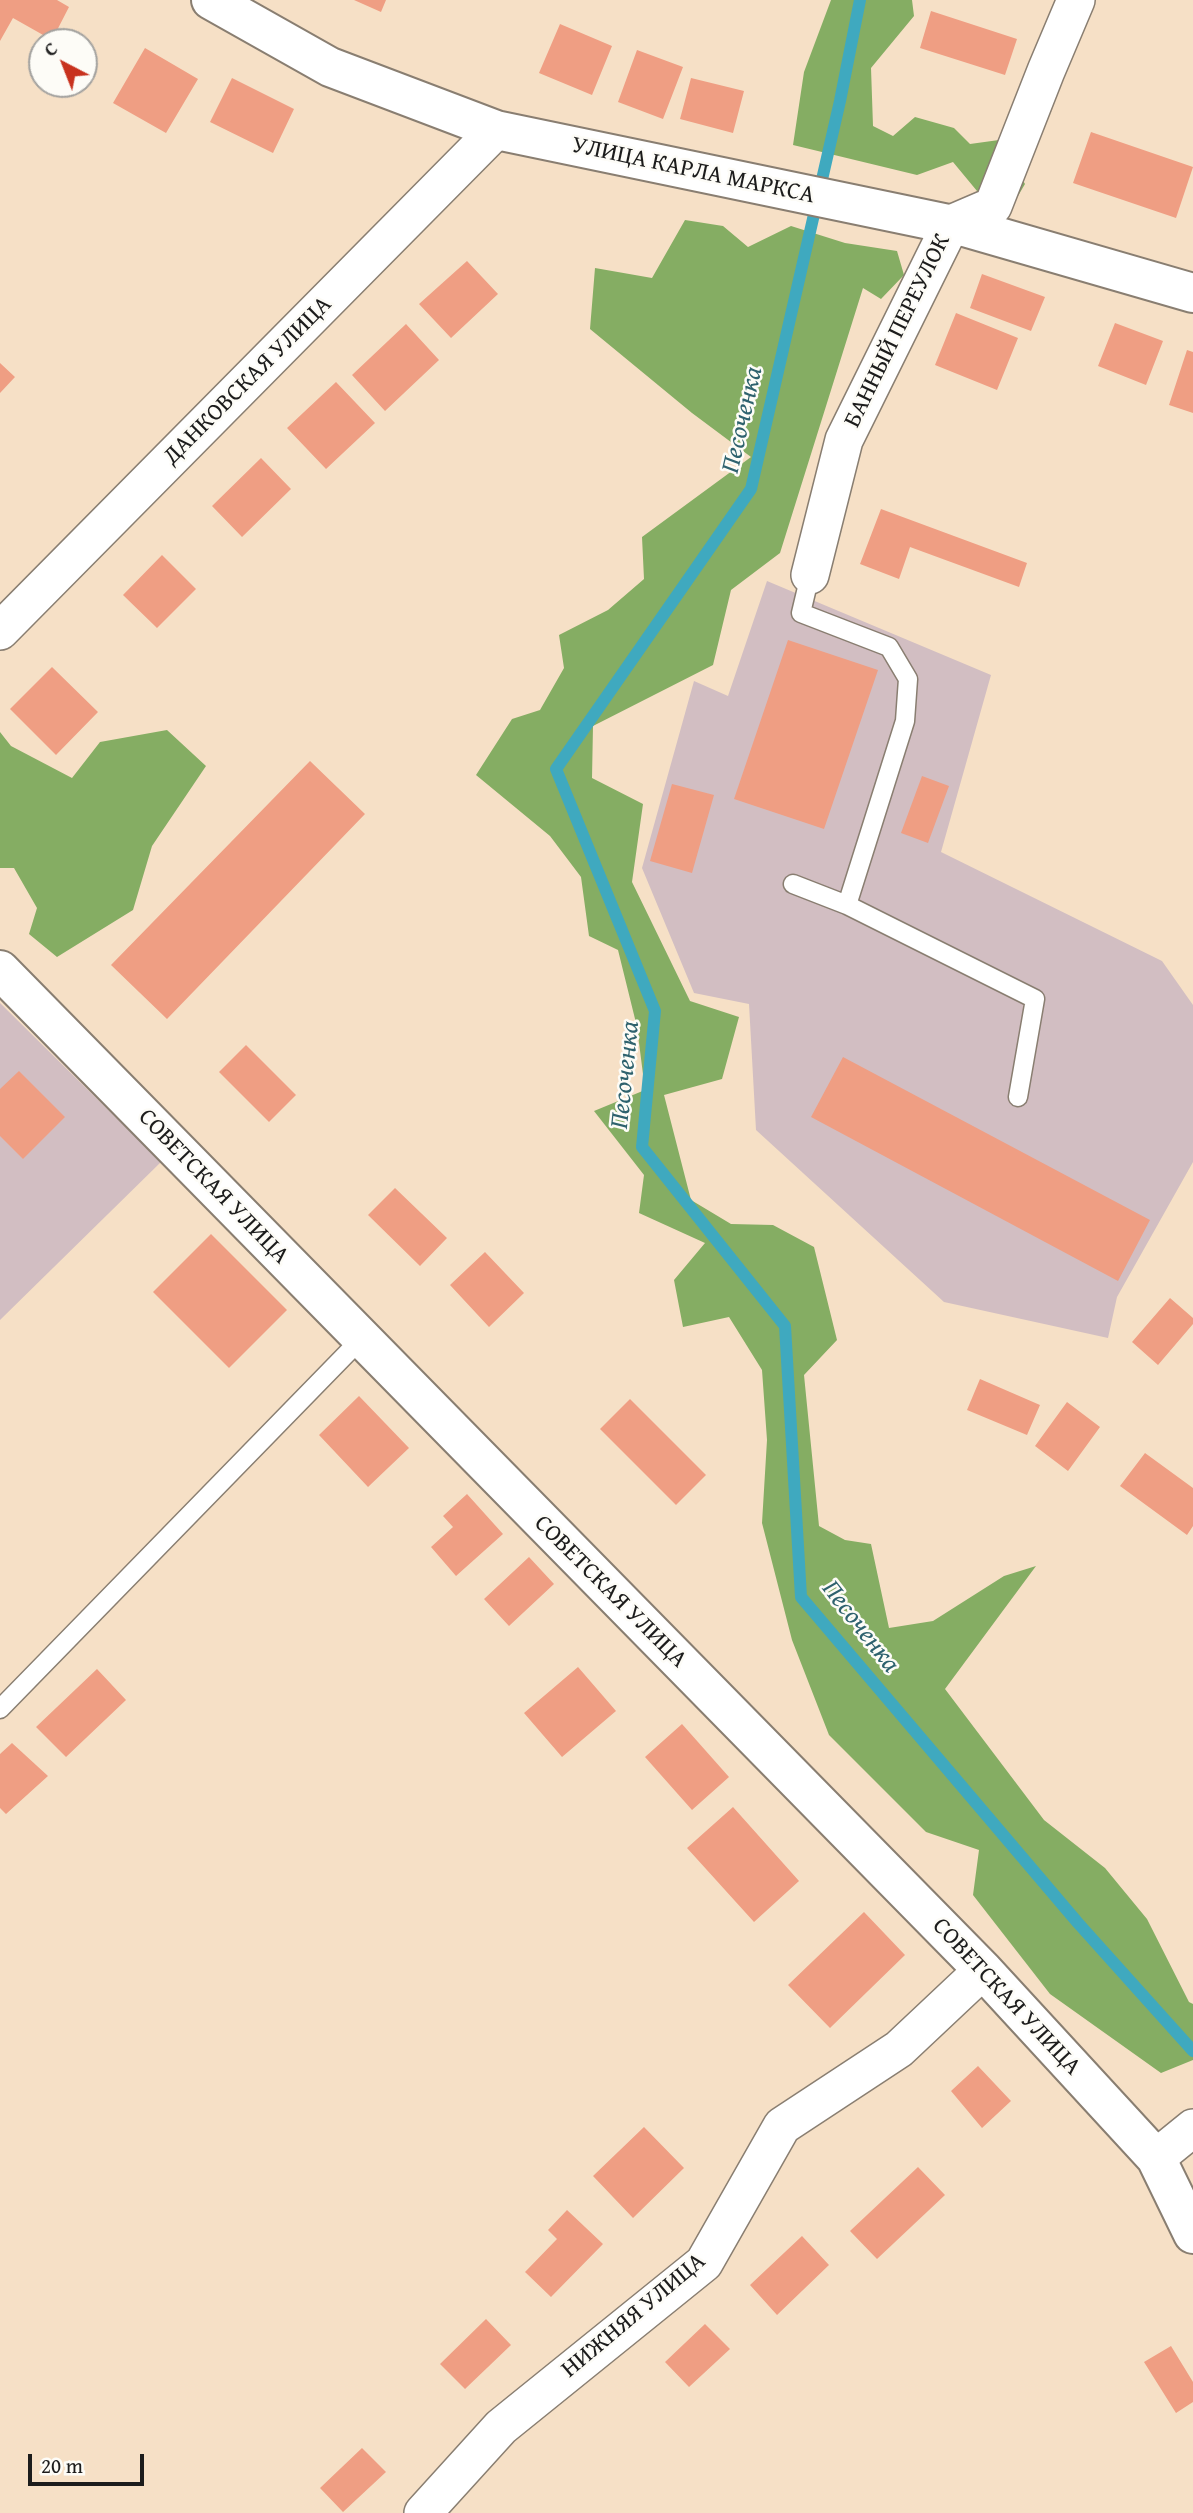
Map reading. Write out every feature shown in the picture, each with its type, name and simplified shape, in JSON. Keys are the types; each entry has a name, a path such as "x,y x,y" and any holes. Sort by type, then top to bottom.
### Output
{"street":[{"name":"УЛИЦА КАРЛА МАРКСА","path":"211,0 330,67 496,130 951,224 1193,293"},
{"name":"БАННЫЙ ПЕРЕУЛОК","path":"810,575 844,440 951,224 993,206 1045,71 1076,0"},
{"name":"ДАНКОВСКАЯ УЛИЦА","path":"8,617 496,130"},
{"name":"СОВЕТСКАЯ УЛИЦА","path":"0,970 983,1970 1156,2158 1193,2234"},
{"name":"НИЖНЯЯ УЛИЦА","path":"423,2513 501,2427 704,2263 782,2126 899,2049 983,1970"},
{"path":"1156,2158 1193,2128"}],"lane":[{"path":"810,575 801,613 889,647 908,679 905,721 847,905"},
{"path":"793,884 847,905 1035,999 1018,1097"},
{"path":"0,1709 361,1339"}],"shaded area":[{"path":"767,581 991,675 941,852 1162,961 1193,1005 1193,1162 1117,1297 1108,1338 944,1302 756,1130 749,1004 694,993 642,868 694,681 728,696"},
{"path":"0,1003 161,1162 0,1320"}],"green space":[{"path":"831,0 912,0 914,16 871,68 873,126 893,136 915,117 954,128 970,144 999,140 1025,184 1015,201 977,191 953,162 917,175 793,145 804,72"},
{"path":"685,220 723,226 748,247 791,226 845,243 897,251 904,275 881,299 863,288 780,553 731,590 713,665 593,726 592,778 643,804 632,882 690,1001 739,1017 722,1079 664,1095 691,1200 731,1224 773,1225 814,1247 837,1340 804,1375 819,1526 845,1540 871,1544 889,1628 933,1621 1004,1576 1036,1566 945,1689 1044,1820 1105,1868 1147,1919 1189,2002 1193,2004 1193,2060 1161,2073 1050,1994 973,1895 979,1850 926,1832 829,1735 792,1640 762,1523 767,1440 762,1370 729,1317 683,1327 674,1280 705,1243 639,1213 644,1175 594,1111 645,1090 637,1027 618,950 589,936 581,877 550,836 476,775 512,719 540,710 564,668 559,635 608,610 644,579 642,537 751,457 692,413 590,329 595,268 652,278"},
{"path":"167,730 206,766 152,846 133,910 57,957 29,934 37,908 14,868 0,868 0,732 11,746 72,778 100,742"}],"building":[{"path":"0,0 57,0 69,7 58,28 31,28 13,18 0,41"},
{"path":"354,0 386,0 381,12"},
{"path":"931,11 1017,39 1005,75 920,48"},
{"path":"560,24 612,46 592,95 539,73"},
{"path":"145,48 198,79 166,133 113,103"},
{"path":"637,50 683,67 663,119 618,102"},
{"path":"232,78 294,109 273,153 210,122"},
{"path":"691,78 744,91 733,133 680,119"},
{"path":"1091,132 1193,167 1176,218 1073,183"},
{"path":"467,261 498,294 451,338 419,304"},
{"path":"982,274 1045,297 1031,331 970,308"},
{"path":"956,313 1018,338 997,390 935,365"},
{"path":"1115,323 1163,341 1146,385 1098,366"},
{"path":"406,324 439,360 385,411 352,375"},
{"path":"1187,350 1193,352 1193,413 1169,405"},
{"path":"0,363 15,377 0,393"},
{"path":"336,382 375,423 326,469 287,428"},
{"path":"261,458 291,489 242,537 212,506"},
{"path":"881,509 1027,563 1019,587 910,547 899,579 860,564"},
{"path":"162,555 196,589 157,628 123,595"},
{"path":"788,640 878,670 824,829 734,799"},
{"path":"52,667 98,712 56,755 10,709"},
{"path":"310,761 365,814 167,1019 111,965"},
{"path":"922,776 949,786 928,843 901,833"},
{"path":"672,784 714,795 692,873 650,861"},
{"path":"246,1045 296,1095 269,1122 219,1072"},
{"path":"843,1057 1150,1220 1118,1281 811,1117"},
{"path":"19,1071 65,1117 23,1159 0,1136 0,1089"},
{"path":"395,1188 447,1238 420,1266 368,1215"},
{"path":"211,1234 287,1310 229,1368 153,1292"},
{"path":"485,1252 524,1293 489,1327 450,1285"},
{"path":"1170,1298 1193,1318 1193,1324 1158,1365 1132,1342"},
{"path":"980,1379 1040,1405 1027,1435 967,1410"},
{"path":"359,1396 409,1448 368,1487 319,1435"},
{"path":"630,1399 706,1475 676,1505 600,1429"},
{"path":"1067,1402 1100,1427 1068,1471 1035,1446"},
{"path":"1145,1453 1193,1488 1193,1526 1187,1535 1120,1486"},
{"path":"467,1494 503,1534 456,1576 431,1547 453,1527 443,1516"},
{"path":"529,1557 554,1584 509,1626 484,1599"},
{"path":"578,1667 616,1711 562,1757 524,1713"},
{"path":"97,1669 126,1700 66,1757 36,1727"},
{"path":"682,1724 729,1777 692,1810 645,1757"},
{"path":"12,1743 48,1776 6,1814 0,1808 0,1754"},
{"path":"733,1807 799,1881 754,1922 687,1848"},
{"path":"864,1912 905,1955 830,2028 788,1985"},
{"path":"978,2066 1011,2101 982,2128 951,2091"},
{"path":"644,2127 684,2168 633,2218 593,2176"},
{"path":"918,2167 945,2195 877,2259 850,2231"},
{"path":"567,2210 603,2244 551,2297 525,2272 557,2239 548,2230"},
{"path":"802,2236 829,2265 777,2315 750,2285"},
{"path":"486,2319 511,2345 465,2389 440,2364"},
{"path":"705,2324 730,2349 689,2387 665,2362"},
{"path":"1171,2346 1193,2382 1193,2402 1176,2413 1144,2362"},
{"path":"362,2448 386,2472 343,2512 320,2488"}],"waterway":[{"name":"Песоченка","path":"860,0 840,101 751,489 556,769 655,1011 642,1147 785,1326 801,1597 1078,1923 1193,2051"}]}
